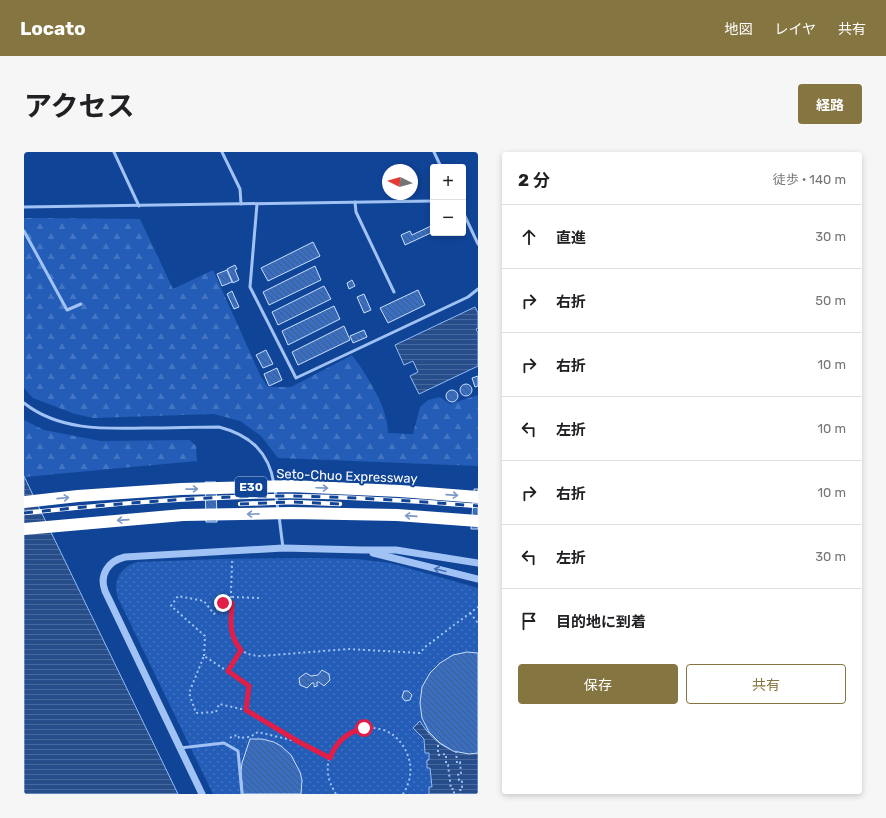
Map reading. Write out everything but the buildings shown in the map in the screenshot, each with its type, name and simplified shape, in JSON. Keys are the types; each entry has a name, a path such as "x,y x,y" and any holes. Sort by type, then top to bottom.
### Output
{"highway":[{"name":"Seto-Chuo Expressway","path":"24,502 78,496 181,489 290,486 400,491 478,497"},
{"name":"E30","path":"24,529 182,515 291,513 398,515 478,521"}],"street":[{"path":"202,794 105,592 103,577 105,571 113,562 125,557 283,548 396,550 478,563"},
{"path":"363,550 478,579"}],"lane":[{"path":"114,152 139,206"},
{"path":"222,152 240,189 241,204"},
{"path":"434,152 440,164"},
{"path":"24,207 430,201"},
{"path":"356,202 356,212 394,292"},
{"path":"257,204 250,287 296,378 468,297 478,289"},
{"path":"466,218 478,244"},
{"path":"24,231 67,310 81,304"},
{"path":"24,404 44,416 61,422 84,427 108,429 219,427 231,430 246,437 268,461 272,472 283,548"},
{"path":"180,748 224,743 238,751 242,794"}],"path":[{"path":"232,551 231,630 234,642 241,650 250,656 348,649 420,653 425,647 478,607"},
{"path":"232,603 223,603 214,614 204,601 178,596 171,606 205,636 204,656 189,693 196,713 216,712 219,704 246,710 299,742 330,758"},
{"path":"232,597 259,598"},
{"path":"470,613 478,623"},
{"path":"228,671 241,650"},
{"path":"204,656 249,686 246,710"},
{"path":"336,794 329,782 328,774 330,758 337,743 349,733 364,728 385,731 392,734 403,744 411,765 410,780 403,794"},
{"path":"236,736 239,738 250,737 258,732 299,742"},
{"path":"438,745 438,755 446,754 446,764 448,765 451,789 454,789 454,794"},
{"path":"456,751 457,763 460,762 461,768 461,773 458,773 459,780 462,780 462,790 460,790 460,794"}],"green space":[{"path":"24,218 140,219 173,289 213,270 261,377 268,387 291,387 352,355 376,392 387,423 388,433 413,434 420,407 428,400 440,397 450,404 478,395 478,466 278,458 261,436 240,421 214,414 93,418 75,414 33,398 24,388"},
{"path":"24,420 44,430 101,441 190,440 196,446 197,461 24,477"},
{"path":"309,558 356,559 390,563 478,588 478,794 213,794 118,598 116,592 117,580 127,566 139,562"}],"shaded area":[{"path":"475,307 478,313 478,328 476,329 478,333 478,366 419,394 410,376 418,372 413,361 404,365 395,345"},
{"path":"24,476 32,493 178,794 24,794"},
{"path":"420,721 426,730 438,742 448,748 459,752 478,753 478,794 429,794 429,787 432,787 430,768 427,768 429,753 425,753 424,739 413,728"}],"railway":[{"path":"24,513 157,501 257,496 361,498 478,506"},
{"path":"240,504 291,502 340,504"}],"route":[{"path":"223,603 232,603 231,630 234,642 241,650 228,671 249,686 246,710 299,742 330,758 332,750 337,743 349,733 364,728"}]}
